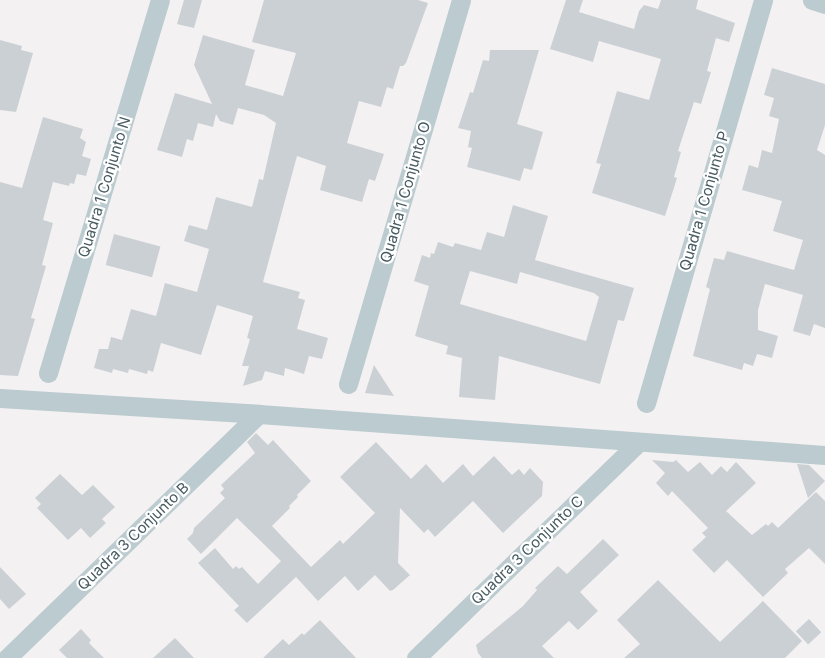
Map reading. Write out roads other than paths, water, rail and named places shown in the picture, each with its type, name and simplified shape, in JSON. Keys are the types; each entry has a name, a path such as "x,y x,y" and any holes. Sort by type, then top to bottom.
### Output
{"street":[{"name":"Quadra 1 Conjunto N","path":"48,374 160,0"},
{"name":"Quadra 1 Conjunto O","path":"348,384 461,0"},
{"name":"Quadra 1 Conjunto P","path":"646,403 763,0"},
{"path":"812,0 825,4"},
{"path":"0,398 259,414 825,455"},
{"name":"Quadra 3 Conjunto B","path":"7,658 259,414"},
{"name":"Quadra 3 Conjunto C","path":"416,658 639,442"}]}
